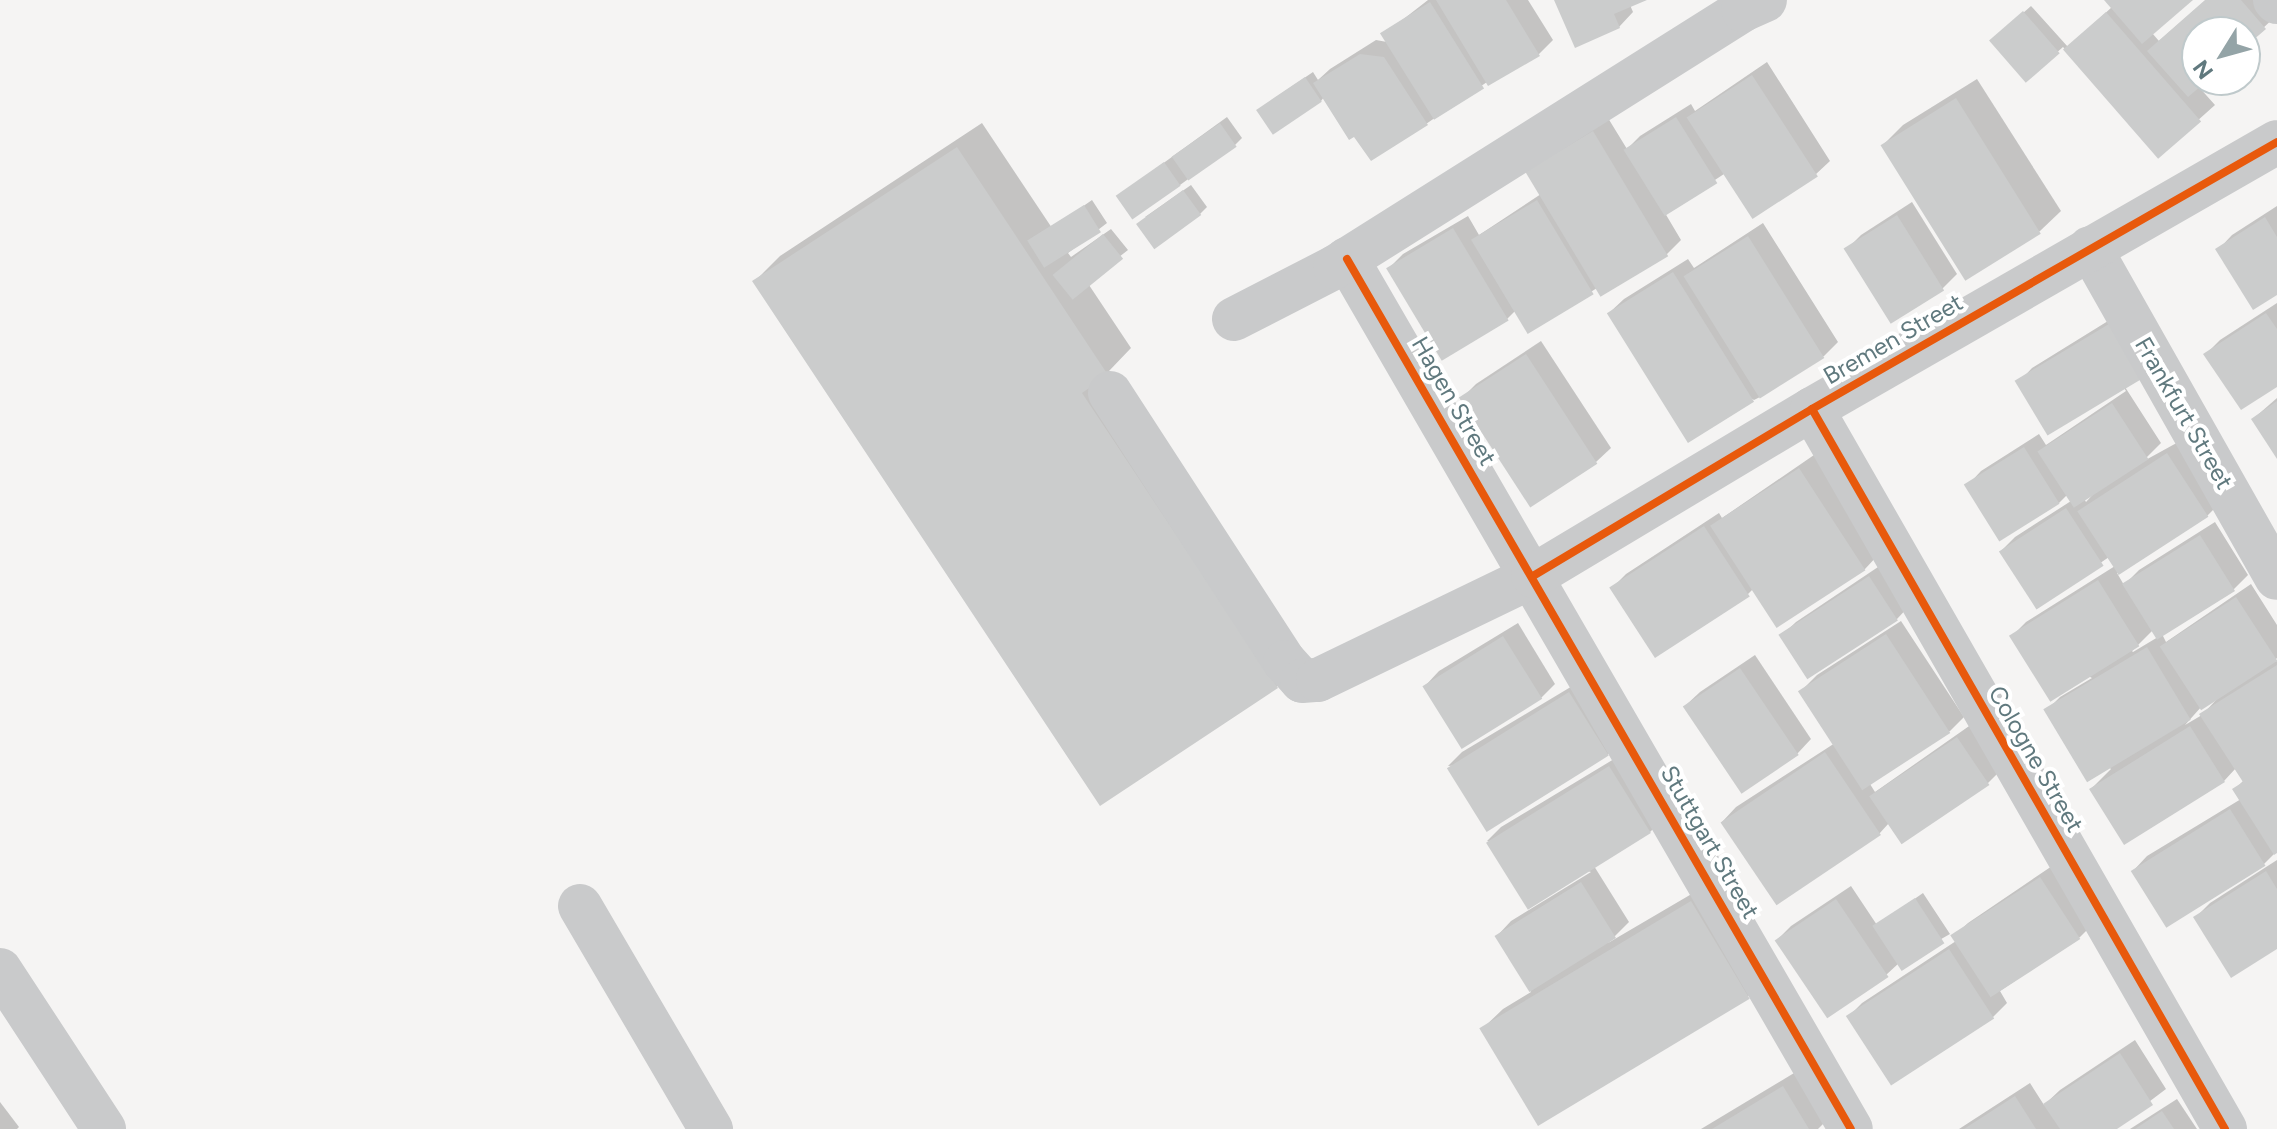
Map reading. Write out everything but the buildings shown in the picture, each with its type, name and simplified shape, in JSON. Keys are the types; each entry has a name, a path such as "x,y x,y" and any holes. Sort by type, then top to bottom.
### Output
{"street":[{"path":"1234,319 1347,259 1748,3"},
{"name":"Bremen Street","path":"1110,393 1285,662 1302,681 1328,676 1533,576 1812,409 2277,142"},
{"name":"Frankfurt Street","path":"2090,248 2277,578"},
{"name":"Hagen Street","path":"1347,259 1533,576"},
{"name":"Cologne Street","path":"1812,409 2225,1129"},
{"name":"Stuttgart Street","path":"1533,576 1851,1129"},
{"path":"580,906 711,1129"},
{"path":"0,970 104,1129"}],"cycle path":[{"path":"1533,576 1812,409 2277,142"},
{"path":"1347,259 1851,1129"},
{"path":"1812,409 2225,1129"}]}
